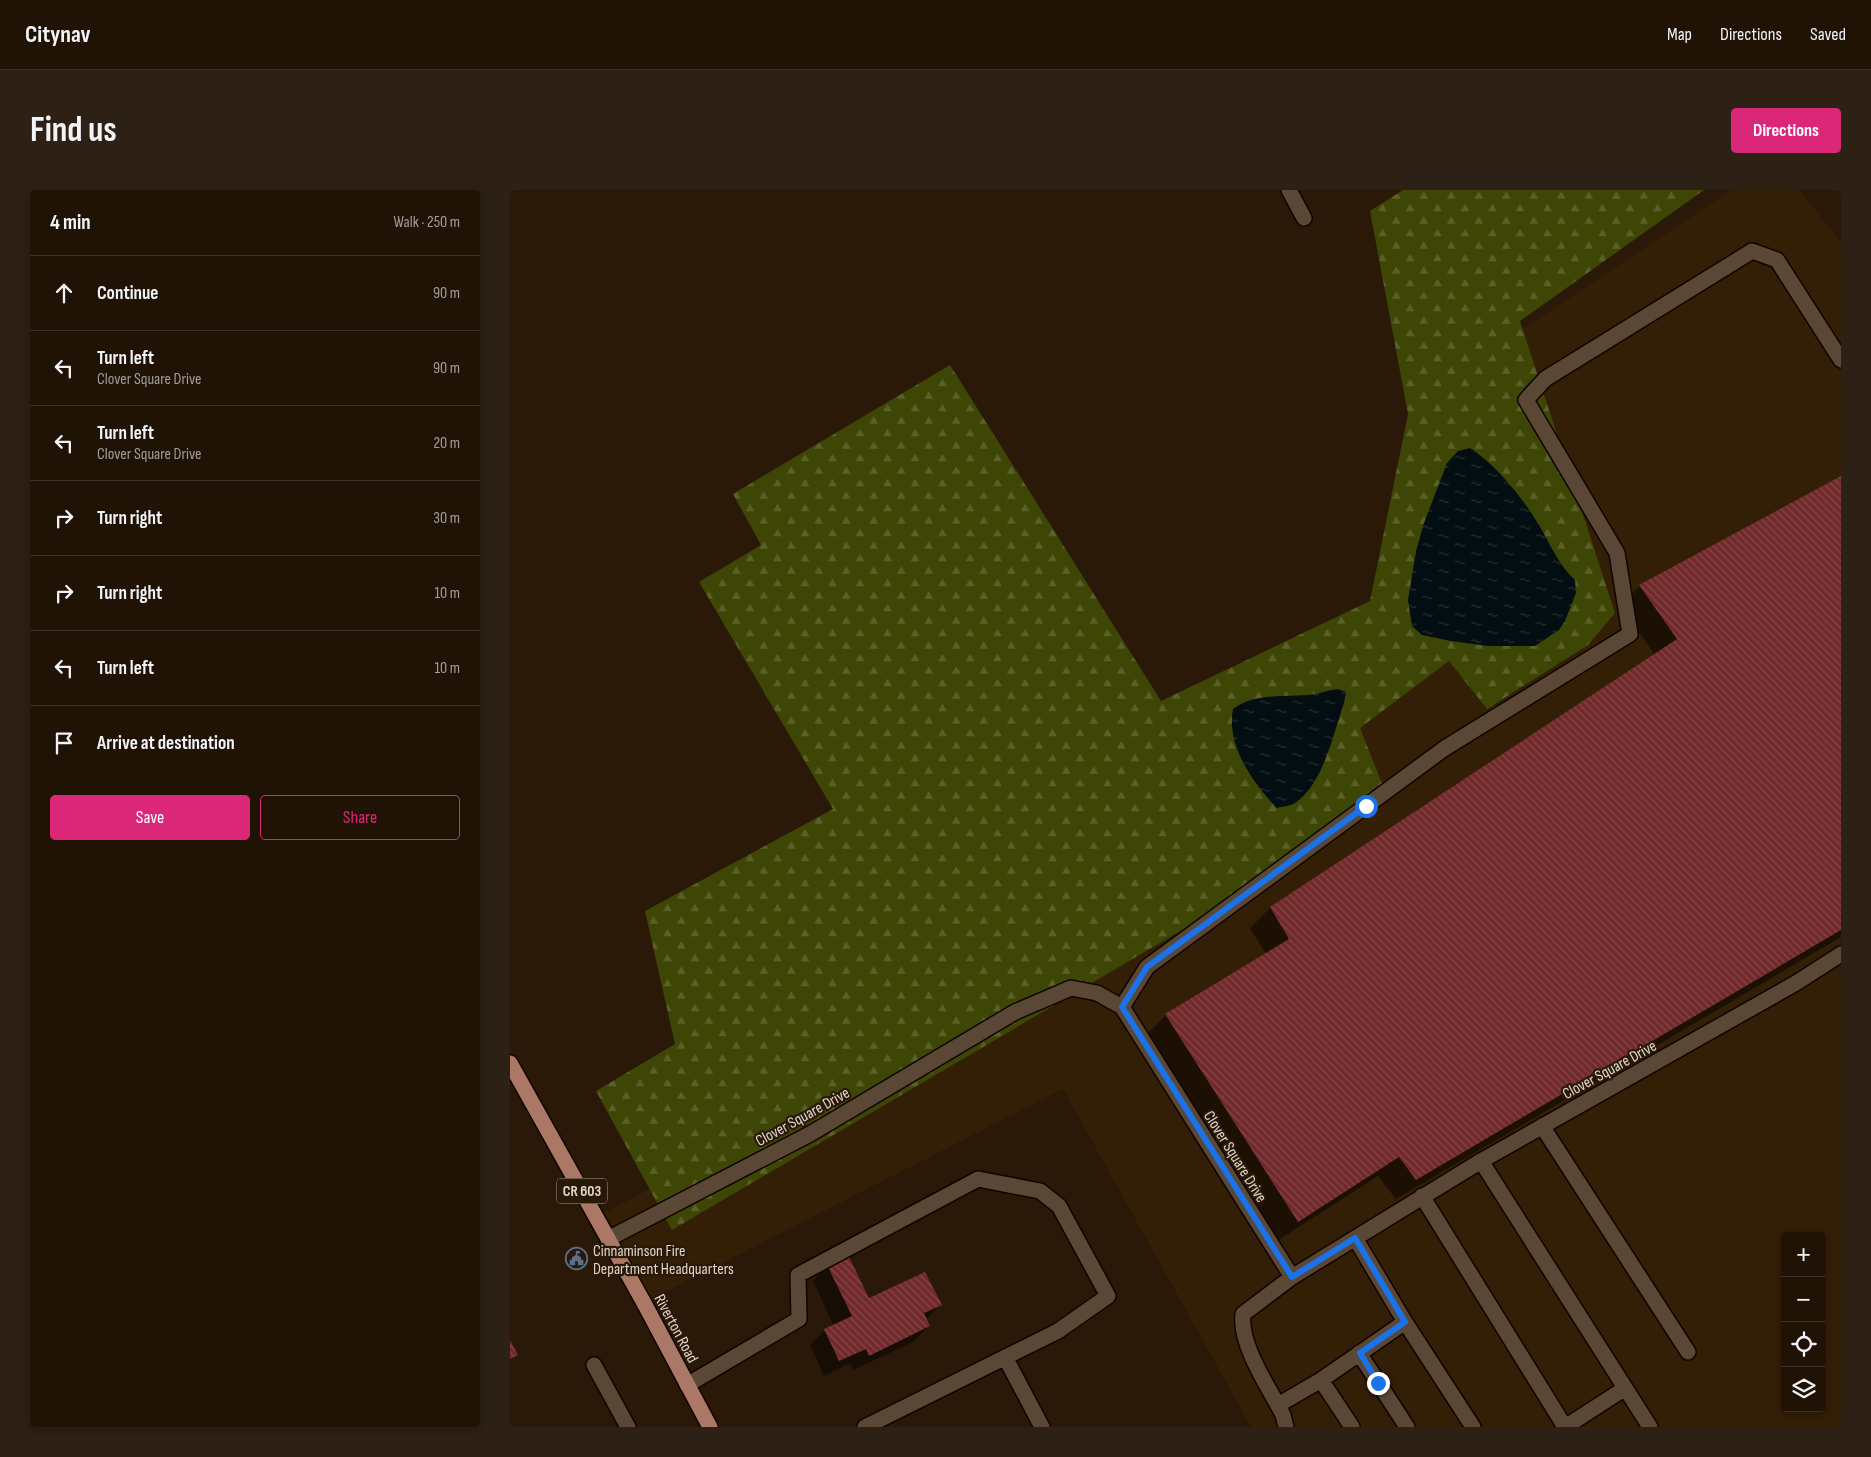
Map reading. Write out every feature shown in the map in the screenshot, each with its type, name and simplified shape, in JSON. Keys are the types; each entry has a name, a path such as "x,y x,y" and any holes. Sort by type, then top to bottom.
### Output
{"main road":[{"name":"Riverton Road","path":"510,1062 710,1427"}],"lane":[{"path":"1289,191 1304,218"},
{"path":"1122,1007 1147,967 1437,754 1630,634 1617,553 1526,400 1545,379 1752,250 1777,260 1841,360"},
{"name":"Clover Square Drive","path":"608,1239 810,1134 1015,1012 1071,988 1097,993 1122,1007 1292,1277 1481,1161 1796,983 1841,954"},
{"path":"1542,1126 1688,1352"},
{"path":"1481,1161 1624,1389 1650,1427"},
{"path":"688,1385 799,1319 798,1274 978,1179 1040,1190 1059,1206 1108,1296 1058,1330 865,1427"},
{"path":"1422,1196 1565,1427 1624,1389"},
{"path":"1355,1238 1405,1322 1473,1427"},
{"path":"1286,1427 1278,1405 1246,1341 1241,1326 1243,1314 1292,1277"},
{"path":"1278,1405 1321,1380 1405,1322"},
{"path":"1360,1353 1407,1427"},
{"path":"1005,1357 1042,1427"},
{"path":"594,1365 628,1427"},
{"path":"1321,1380 1352,1427"}],"shaded area":[{"path":"1731,190 1799,190 1841,242 1841,1427 1251,1427 1063,1089 644,1303 596,1217 1014,999 1286,837 1476,360"}],"green space":[{"path":"1403,190 1704,190 1520,321 1615,613 1588,645 1487,709 1449,661 1360,728 1385,791 1277,874 672,1230 596,1091 675,1044 645,911 833,809 699,582 761,545 733,494 950,365 1161,701 1370,601 1408,414 1370,211"}],"water":[{"path":"1470,448 1491,465 1520,497 1561,563 1575,580 1576,593 1565,621 1559,630 1535,646 1488,646 1451,641 1422,635 1412,626 1408,600 1416,551 1424,523 1447,463 1458,451"},
{"path":"1338,689 1346,692 1344,703 1322,768 1308,791 1297,802 1277,808 1259,787 1243,763 1234,737 1233,709 1250,700 1259,698 1308,695"}],"building":[{"path":"1841,476 1841,930 1416,1180 1399,1157 1298,1222 1165,1014 1289,939 1270,907 1677,639 1639,585"},
{"path":"848,1255 869,1298 925,1272 942,1305 924,1313 930,1326 869,1356 866,1349 839,1361 824,1329 852,1316 827,1265"},
{"path":"510,1340 518,1355 510,1359"}],"place":[{"name":"Cinnaminson Fire Department Headquarters","path":"577,1259"}],"route":[{"path":"1366,806 1147,967 1122,1007 1292,1277 1355,1238 1405,1322 1360,1353 1378,1383"}]}
